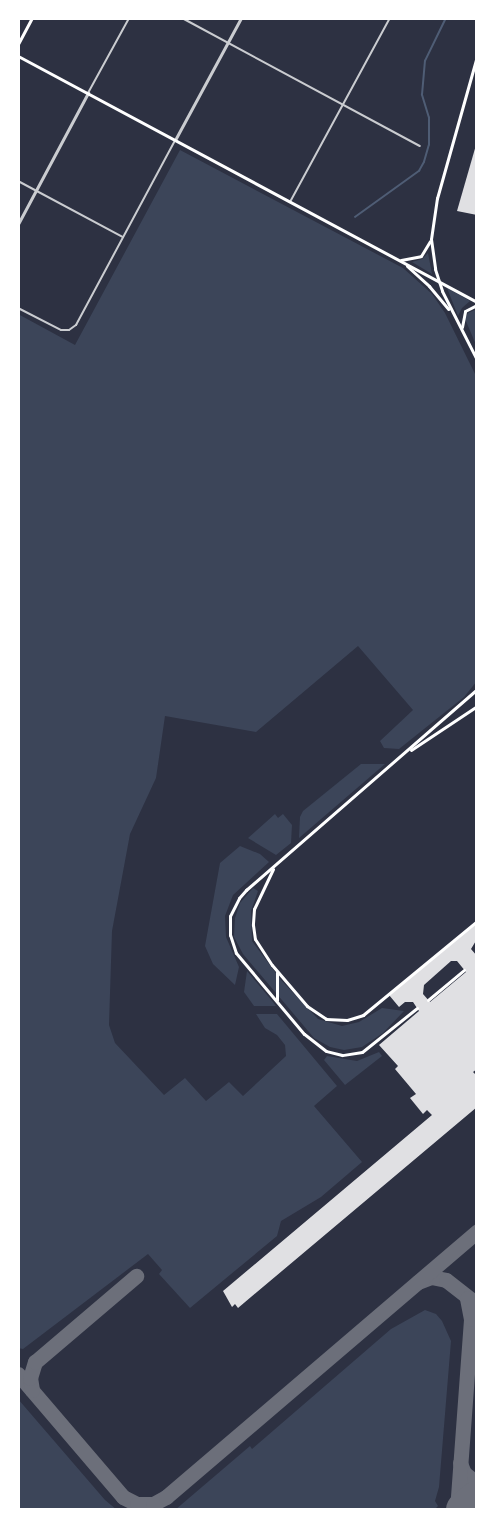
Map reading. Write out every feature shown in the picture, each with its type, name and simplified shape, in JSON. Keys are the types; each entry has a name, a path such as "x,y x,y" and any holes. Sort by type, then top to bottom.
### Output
{"main road":[{"path":"18,44 32,18"},
{"path":"18,56 477,304"},
{"path":"477,56 437,198 431,239 438,282 477,360"},
{"path":"398,260 421,256 431,239"},
{"path":"398,260 429,286 452,313"},
{"path":"463,332 462,321 465,311 477,304"},
{"path":"417,1008 372,1047 362,1052 342,1055 326,1051 315,1045 236,953 229,925 238,898 477,689"},
{"path":"400,758 477,706"},
{"path":"275,865 257,901 253,925 258,946 277,972 313,1012 326,1019 347,1020 372,1009 477,921"},
{"path":"428,1000 464,970"},
{"path":"277,972 277,1002"}],"street":[{"path":"18,224 129,18"},
{"path":"182,18 420,146"},
{"path":"18,308 56,328 69,330 79,321 241,18"},
{"path":"290,202 390,18"},
{"path":"18,181 123,237"}],"shaded area":[{"path":"180,150 403,268 432,294 445,313 477,378 477,681 464,697 399,749 384,748 380,741 413,710 358,646 256,732 165,716 156,778 130,834 112,931 109,1025 115,1043 164,1095 185,1078 206,1101 229,1082 243,1096 286,1056 285,1045 277,1035 265,1028 256,1014 277,1014 337,1086 314,1106 362,1162 321,1197 281,1221 277,1236 190,1308 159,1274 162,1270 148,1254 23,1349 18,1348 18,314 75,345"},
{"path":"428,253 432,274 412,262 422,259"},
{"path":"447,288 470,301 462,308 458,316"},
{"path":"477,309 477,347 465,319 468,313"},
{"path":"361,764 385,764 299,838 300,817 303,811"},
{"path":"275,814 278,818 283,814 292,825 291,843 276,855 248,838"},
{"path":"240,846 260,854 269,862 233,895 225,916 226,937 239,967 235,985 213,964 205,946 220,863"},
{"path":"253,888 258,891 251,911 252,941 281,980 318,1019 342,1026 359,1022 382,1008 404,1011 383,1033 362,1047 344,1050 330,1047 314,1038 243,954 234,937 235,918 240,903"},
{"path":"247,971 276,1006 254,1006 244,992"},
{"path":"379,1052 382,1056 345,1085 324,1060 327,1056 357,1061"},
{"path":"425,1310 436,1314 442,1321 451,1341 439,1487 435,1501 438,1506 434,1510 175,1510 250,1446 252,1449 391,1329"},
{"path":"18,1399 105,1500 117,1510 18,1510"}],"building":[{"path":"477,145 477,215 457,211"},
{"path":"477,921 477,939 471,949 477,956 477,1069 473,1072 477,1076 477,1107 238,1308 235,1304 232,1307 223,1291 432,1115 427,1110 423,1114 410,1098 416,1094 395,1069 398,1066 379,1045 419,1011 413,1002 405,1002 399,1007 389,995","holes":["451,961 457,961 466,972 430,1002 423,994 424,985"]}],"waterway":[{"path":"355,217 419,171 424,162 429,145 429,118 422,95 425,61 446,18"}],"taxiway":[{"path":"18,1374 123,1497 137,1504 153,1504 166,1497 477,1231"},
{"path":"32,1390 30,1378 35,1362 136,1276"},
{"path":"418,1282 431,1277 446,1280 474,1302"},
{"path":"457,1510 471,1319 467,1298"},
{"path":"460,1463 464,1473 477,1483"}],"runway":[{"path":"465,1510 477,1500"}]}
